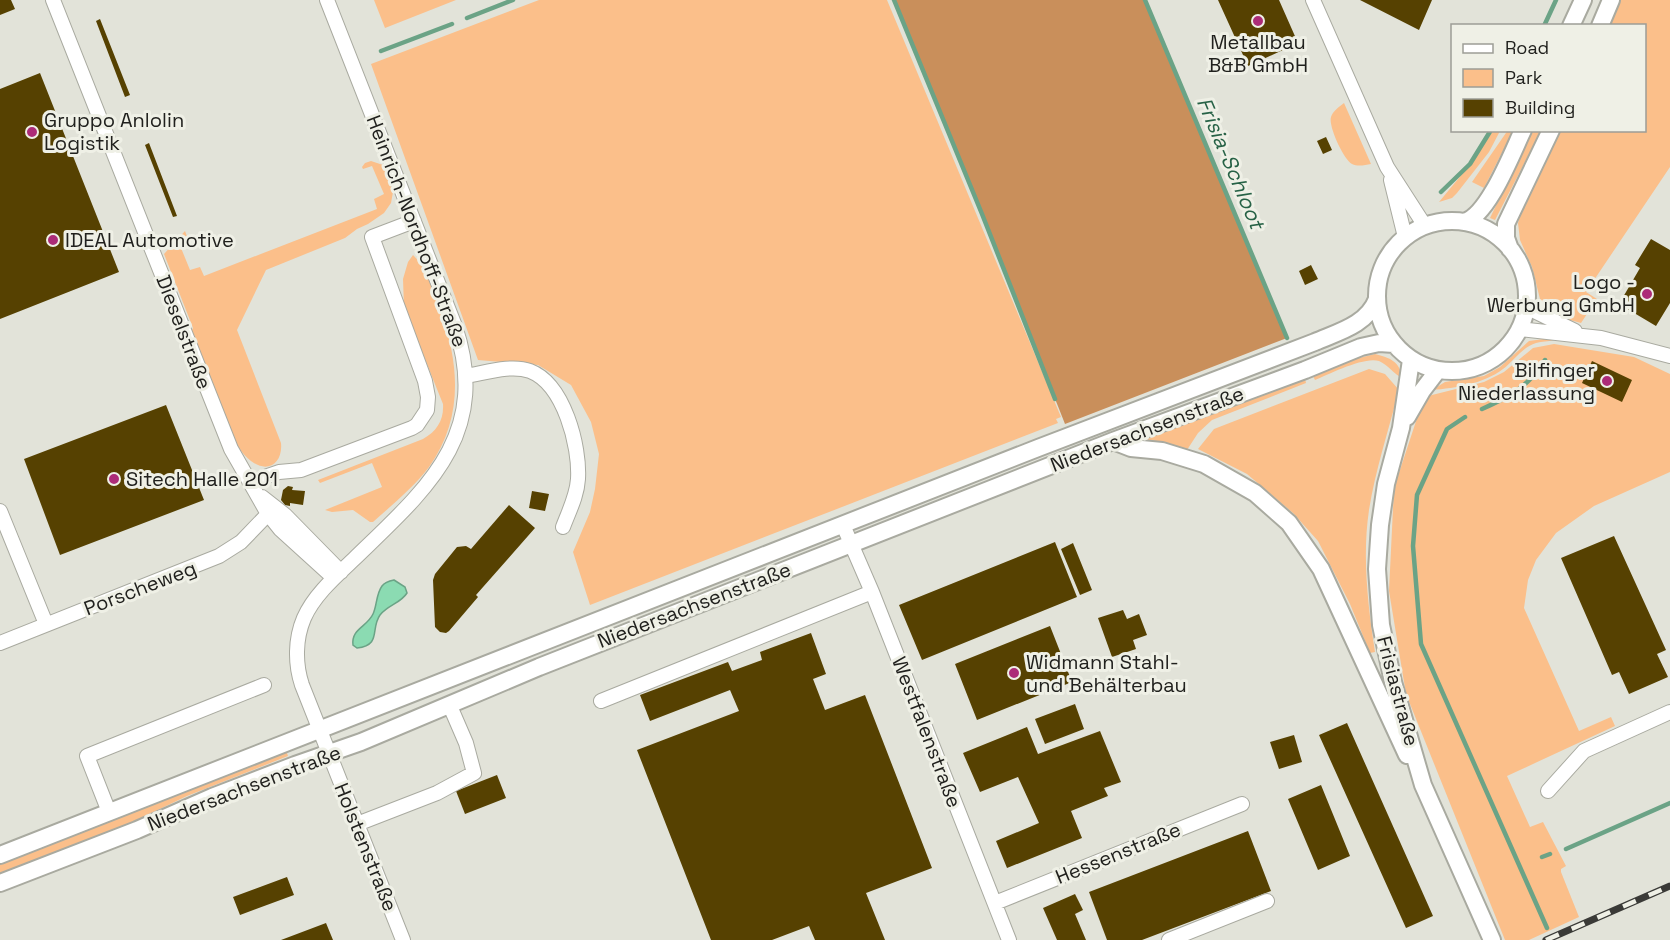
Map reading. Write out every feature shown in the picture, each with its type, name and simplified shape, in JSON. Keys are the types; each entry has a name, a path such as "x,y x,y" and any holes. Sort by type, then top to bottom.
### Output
{"main road":[{"path":"1572,24 1583,0"},
{"path":"1601,24 1611,0"},
{"path":"1464,222 1473,219 1483,208 1522,132"},
{"path":"1510,249 1493,234 1464,222 1449,221 1425,226 1405,237 1384,262 1378,278 1377,299 1380,320 1394,344 1411,360 1424,367 1438,370 1463,371 1490,362 1505,350 1520,329 1526,307 1525,280 1506,238 1506,224 1550,132"},
{"name":"Niedersachsenstraße","path":"0,855 1349,327 1368,314 1377,299"},
{"name":"Niedersachsenstraße","path":"0,883 137,830 212,797 361,742 538,667 1113,441 1361,347 1380,343 1394,344"},
{"name":"Frisiastraße","path":"1411,360 1401,429 1386,484 1380,525 1377,569 1381,625 1393,681 1424,785 1491,939"},
{"name":"Frisiastraße","path":"1401,429 1422,391 1438,370"},
{"path":"1113,441 1131,448 1162,451 1204,464 1255,492 1289,523 1321,569 1397,738 1424,785"}],"street":[{"name":"Dieselstraße","path":"53,0 225,436 268,514 280,529 338,575"},
{"name":"Heinrich-Nordhoff-Straße","path":"320,730 300,678 298,647 305,617 316,599 418,496 440,467 459,428 465,401 466,375 464,355 455,326 327,0"},
{"path":"1313,0 1387,167 1405,237"},
{"path":"1387,167 1425,226"},
{"path":"253,487 271,474 301,470 412,428 424,417 428,404 425,381 372,237 414,221"},
{"path":"1526,307 1583,335"},
{"path":"1520,329 1601,338 1670,356"},
{"path":"466,375 519,369 529,371 540,376 555,394 571,427 577,450 578,478 575,497 562,527"},
{"name":"Dieselstraße","path":"253,487 299,529 338,575"},
{"path":"0,511 46,624"},
{"name":"Porscheweg","path":"0,643 219,556 241,542 268,514"},
{"name":"Westfalenstraße","path":"843,525 872,592 1009,940"},
{"path":"601,701 872,592"},
{"path":"109,812 87,756 264,685"},
{"path":"357,824 429,796 474,773 466,743 450,706"},
{"path":"1548,791 1591,746 1670,712"},
{"name":"Holstenstraße","path":"320,730 403,940"},
{"name":"Hessenstraße","path":"994,903 1242,804"},
{"path":"1169,940 1267,902"}],"green space":[{"path":"374,0 456,0 385,28"},
{"path":"539,0 887,0 1061,417 1056,419 1058,423 590,605 573,552 590,512 595,489 599,454 591,422 571,385 538,365 478,360 371,64"},
{"path":"1620,0 1670,0 1670,167 1586,292 1597,299 1581,323 1549,312 1541,303 1532,267 1520,240 1518,223 1522,209 1560,132 1646,132 1646,24 1609,24"},
{"path":"1344,103 1371,164 1359,166 1352,164 1337,142 1331,117"},
{"path":"1492,132 1499,132 1489,152 1457,193 1452,198 1439,202 1468,167"},
{"path":"1507,132 1512,132 1484,188 1472,182"},
{"path":"1532,132 1540,132 1495,220 1490,218"},
{"path":"371,161 383,165 393,192 391,203 384,213 345,238 266,270 237,330 281,443 280,456 277,461 268,466 257,465 242,452 231,433 191,332 193,328 164,254 185,231 188,239 179,243 190,270 200,267 204,276 377,209 374,199 384,194 372,166 363,169 362,167"},
{"path":"413,255 419,261 430,282 452,352 455,372 453,411 440,449 429,467 402,496 373,522 370,522 353,510 332,512 325,510 382,487 372,463 320,483 318,480 423,439 436,429 441,420 443,404 404,307 403,279 408,262"},
{"path":"1554,340 1531,345 1503,369 1487,378 1460,386 1432,390 1445,382 1484,376 1500,367 1529,341"},
{"path":"1554,344 1634,357 1670,374 1670,472 1594,506 1556,533 1536,560 1528,580 1524,608 1579,731 1611,717 1615,726 1507,776 1530,827 1543,822 1566,866 1561,869 1561,872 1579,917 1529,940 1505,940 1406,694 1389,591 1394,488 1424,397 1484,382 1504,372 1533,348"},
{"path":"1375,354 1397,364 1402,378 1379,361 1373,360 1347,366 1315,380 1313,376 1355,359"},
{"path":"1369,369 1385,374 1399,390 1382,450 1367,528 1367,581 1375,652 1370,653 1350,604 1318,541 1293,513 1247,474 1198,449 1214,429"},
{"path":"1305,379 1306,383 1212,420 1198,433 1187,450 1149,440 1134,439"},
{"path":"286,750 288,756 187,796 118,829 0,876 0,862"}],"shaded area":[{"path":"894,0 1145,0 1287,338 1065,424"},
{"path":"394,580 405,587 407,593 380,615 370,644 357,648 353,645 354,635 373,614 382,586"}],"building":[{"path":"0,0 11,0 15,9 0,15"},
{"name":"Metallbau B&B GmbH","path":"1218,0 1279,0 1298,43 1248,66"},
{"path":"1360,0 1432,0 1419,30"},
{"path":"100,19 130,95 125,97 96,21"},
{"name":"IDEAL Automotive","path":"40,73 119,272 0,319 0,89"},
{"path":"1326,137 1332,150 1323,154 1317,141"},
{"path":"149,143 177,216 173,217 145,145"},
{"name":"Logo - Werbung GmbH","path":"1651,239 1670,250 1670,303 1656,326 1619,304 1640,268 1635,265"},
{"path":"1311,265 1318,279 1305,285 1299,271"},
{"name":"Bilfinger Niederlassung","path":"1592,361 1632,380 1622,402 1582,383"},
{"name":"Sitech Halle 201","path":"166,405 204,500 60,555 24,459"},
{"path":"288,486 293,487 292,490 305,491 303,505 290,503 290,506 285,505 281,500 283,490"},
{"path":"532,491 549,494 545,511 529,508"},
{"path":"509,505 535,528 476,595 478,597 449,631 440,632 435,627 433,580 435,574 457,547 466,546 471,549"},
{"path":"1614,536 1666,650 1657,654 1668,677 1629,694 1619,672 1612,675 1561,558"},
{"path":"1055,542 1077,597 922,660 899,605"},
{"path":"1073,543 1092,590 1080,595 1061,549"},
{"path":"1123,610 1127,619 1139,614 1147,635 1133,640 1136,649 1112,657 1098,618"},
{"name":"Widmann Stahl- und Behälterbau","path":"1050,626 1072,682 977,720 955,664"},
{"path":"811,633 826,674 813,679 825,710 865,695 932,868 866,893 885,940 815,940 809,926 772,940 711,940 637,750 739,711 730,690 650,721 640,695 728,662 732,671 762,660 760,652"},
{"path":"1075,704 1084,729 1045,744 1035,719"},
{"path":"1347,723 1433,916 1406,928 1319,735"},
{"path":"1027,727 1038,754 1100,731 1121,782 1104,788 1108,796 1071,811 1082,838 1007,868 996,841 1039,823 1018,777 980,792 963,753"},
{"path":"1294,735 1302,762 1279,769 1270,742"},
{"path":"497,775 506,798 465,814 456,791"},
{"path":"1321,785 1350,856 1318,870 1288,799"},
{"path":"1248,831 1271,891 1142,940 1107,940 1089,892"},
{"path":"287,877 294,895 240,915 233,897"},
{"path":"1075,894 1083,910 1075,914 1086,940 1057,940 1043,908"},
{"path":"326,923 333,940 281,940"}],"waterway":[{"path":"467,18 513,0"},
{"path":"894,0 1055,399"},
{"name":"Frisia-Schloot","path":"1145,0 1287,338"},
{"path":"1545,24 1556,0"},
{"path":"381,51 452,24"},
{"path":"1441,192 1470,164 1490,132"},
{"path":"1482,409 1518,390 1532,378 1545,360"},
{"path":"1465,417 1447,429 1417,495 1413,546 1421,644 1547,928"},
{"path":"1566,849 1670,803"},
{"path":"1542,857 1550,854"}],"railway":[{"path":"1546,940 1670,886"}],"place":[{"name":"Metallbau B&B GmbH","path":"1258,21"},
{"name":"Gruppo Anlolin Logistik","path":"32,132"},
{"name":"IDEAL Automotive","path":"53,240"},
{"name":"Logo - Werbung GmbH","path":"1647,294"},
{"name":"Bilfinger Niederlassung","path":"1607,381"},
{"name":"Sitech Halle 201","path":"114,479"},
{"name":"Widmann Stahl- und Behälterbau","path":"1014,673"}]}
